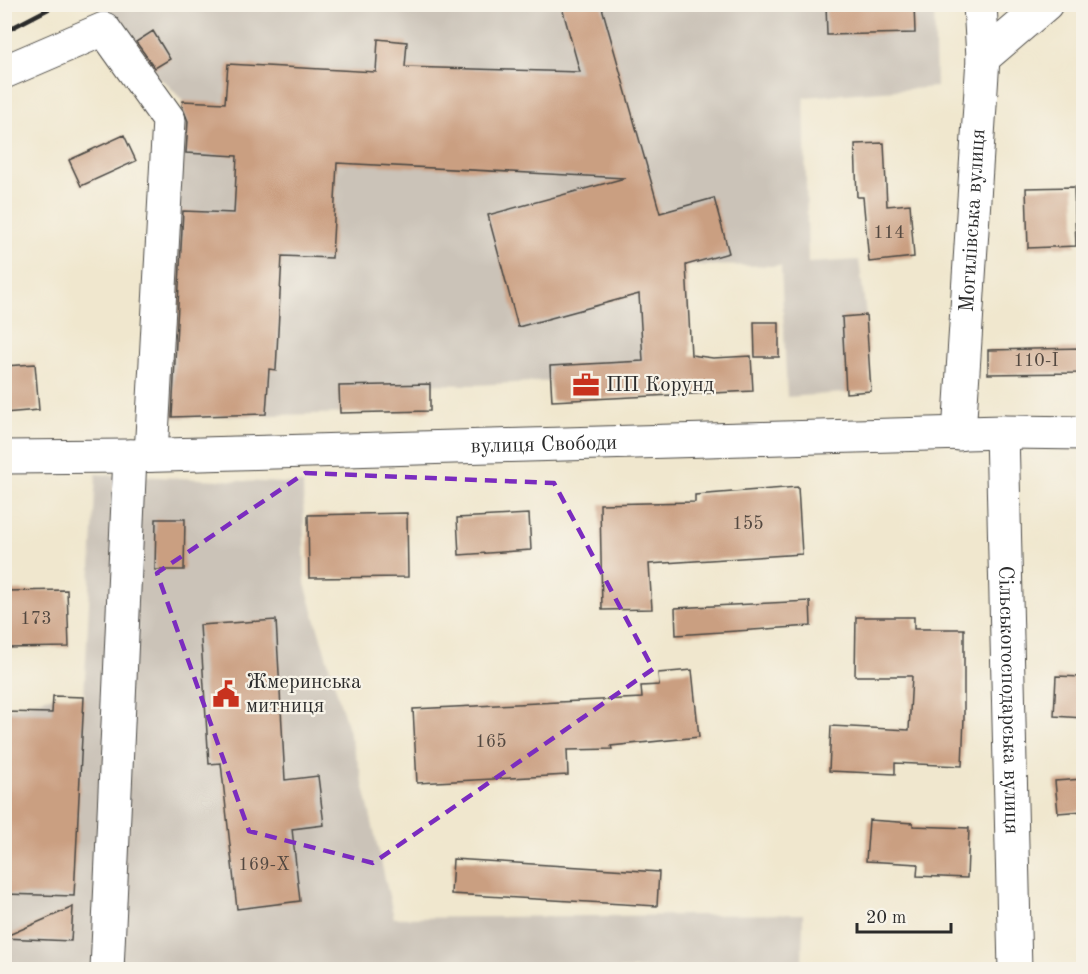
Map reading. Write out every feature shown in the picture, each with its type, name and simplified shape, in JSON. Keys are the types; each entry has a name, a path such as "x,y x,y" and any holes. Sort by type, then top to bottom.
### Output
{"street":[{"name":"Могилівська вулиця","path":"959,434 983,58 980,4"},
{"path":"983,58 1046,4"},
{"path":"4,72 104,28 169,120 141,456 106,969"},
{"name":"вулиця Свободи","path":"4,457 141,456 1002,432 1083,433"},
{"name":"Сільськогосподарська вулиця","path":"1002,432 1015,969"}],"highlighted area":[{"path":"305,473 554,483 653,669 373,863 249,831 157,573"}],"shaded area":[{"path":"102,5 934,5 936,87 804,97 808,263 859,260 866,315 871,391 787,397 781,266 686,265 693,394 552,401 550,381 475,385 430,384 430,411 166,418 183,101 165,82 147,73"},
{"path":"96,474 303,484 305,584 360,770 394,918 803,914 802,969 5,970 5,710 53,696 84,697"}],"building":[{"path":"561,4 601,4 660,213 714,198 729,253 686,265 691,355 713,358 751,356 753,391 552,401 550,366 643,361 639,294 518,327 488,215 625,178 337,163 332,258 282,256 276,370 269,369 266,414 172,417 183,211 234,213 237,156 186,153 188,121 182,106 183,101 225,103 228,64 376,72 378,39 407,42 405,67 580,72"},
{"path":"826,4 914,4 915,33 827,35"},
{"path":"153,31 170,59 155,68 136,42"},
{"path":"124,135 136,161 81,186 69,160"},
{"path":"884,143 887,206 910,204 914,257 869,262 863,197 857,197 855,144"},
{"path":"1074,187 1076,246 1028,248 1026,188"},
{"path":"866,315 871,391 846,393 842,317"},
{"path":"754,322 779,322 779,357 755,357"},
{"path":"1083,348 1083,373 988,374 988,350"},
{"path":"35,364 39,410 4,413 4,366"},
{"path":"430,384 430,411 340,413 339,386"},
{"path":"798,487 802,554 649,564 652,609 602,610 600,504 695,502 695,495"},
{"path":"407,513 408,577 309,578 308,515"},
{"path":"529,514 531,550 459,555 457,518"},
{"path":"156,519 185,519 184,570 155,570"},
{"path":"67,590 69,647 4,648 4,591"},
{"path":"810,601 811,626 676,635 675,608"},
{"path":"856,617 914,617 914,629 964,629 962,766 895,763 895,774 829,771 831,726 909,730 912,676 855,676"},
{"path":"276,620 285,780 318,776 324,825 292,829 300,901 237,909 221,763 209,764 200,625"},
{"path":"692,670 699,737 611,746 612,749 567,750 568,775 417,783 413,709 642,698 641,686 659,685 658,673"},
{"path":"1056,676 1083,677 1083,718 1054,716"},
{"path":"53,696 84,697 74,896 4,894 4,712 52,713"},
{"path":"1083,779 1083,811 1058,813 1055,781"},
{"path":"869,820 913,823 913,826 969,828 967,878 917,876 918,864 866,861"},
{"path":"453,859 659,872 657,906 451,894"},
{"path":"73,907 71,941 4,938 4,937"}],"railway":[{"path":"4,32 58,4"}],"place":[{"name":"ПП Корунд","path":"586,385"},
{"name":"Жмеринська митниця","path":"226,694"}]}
